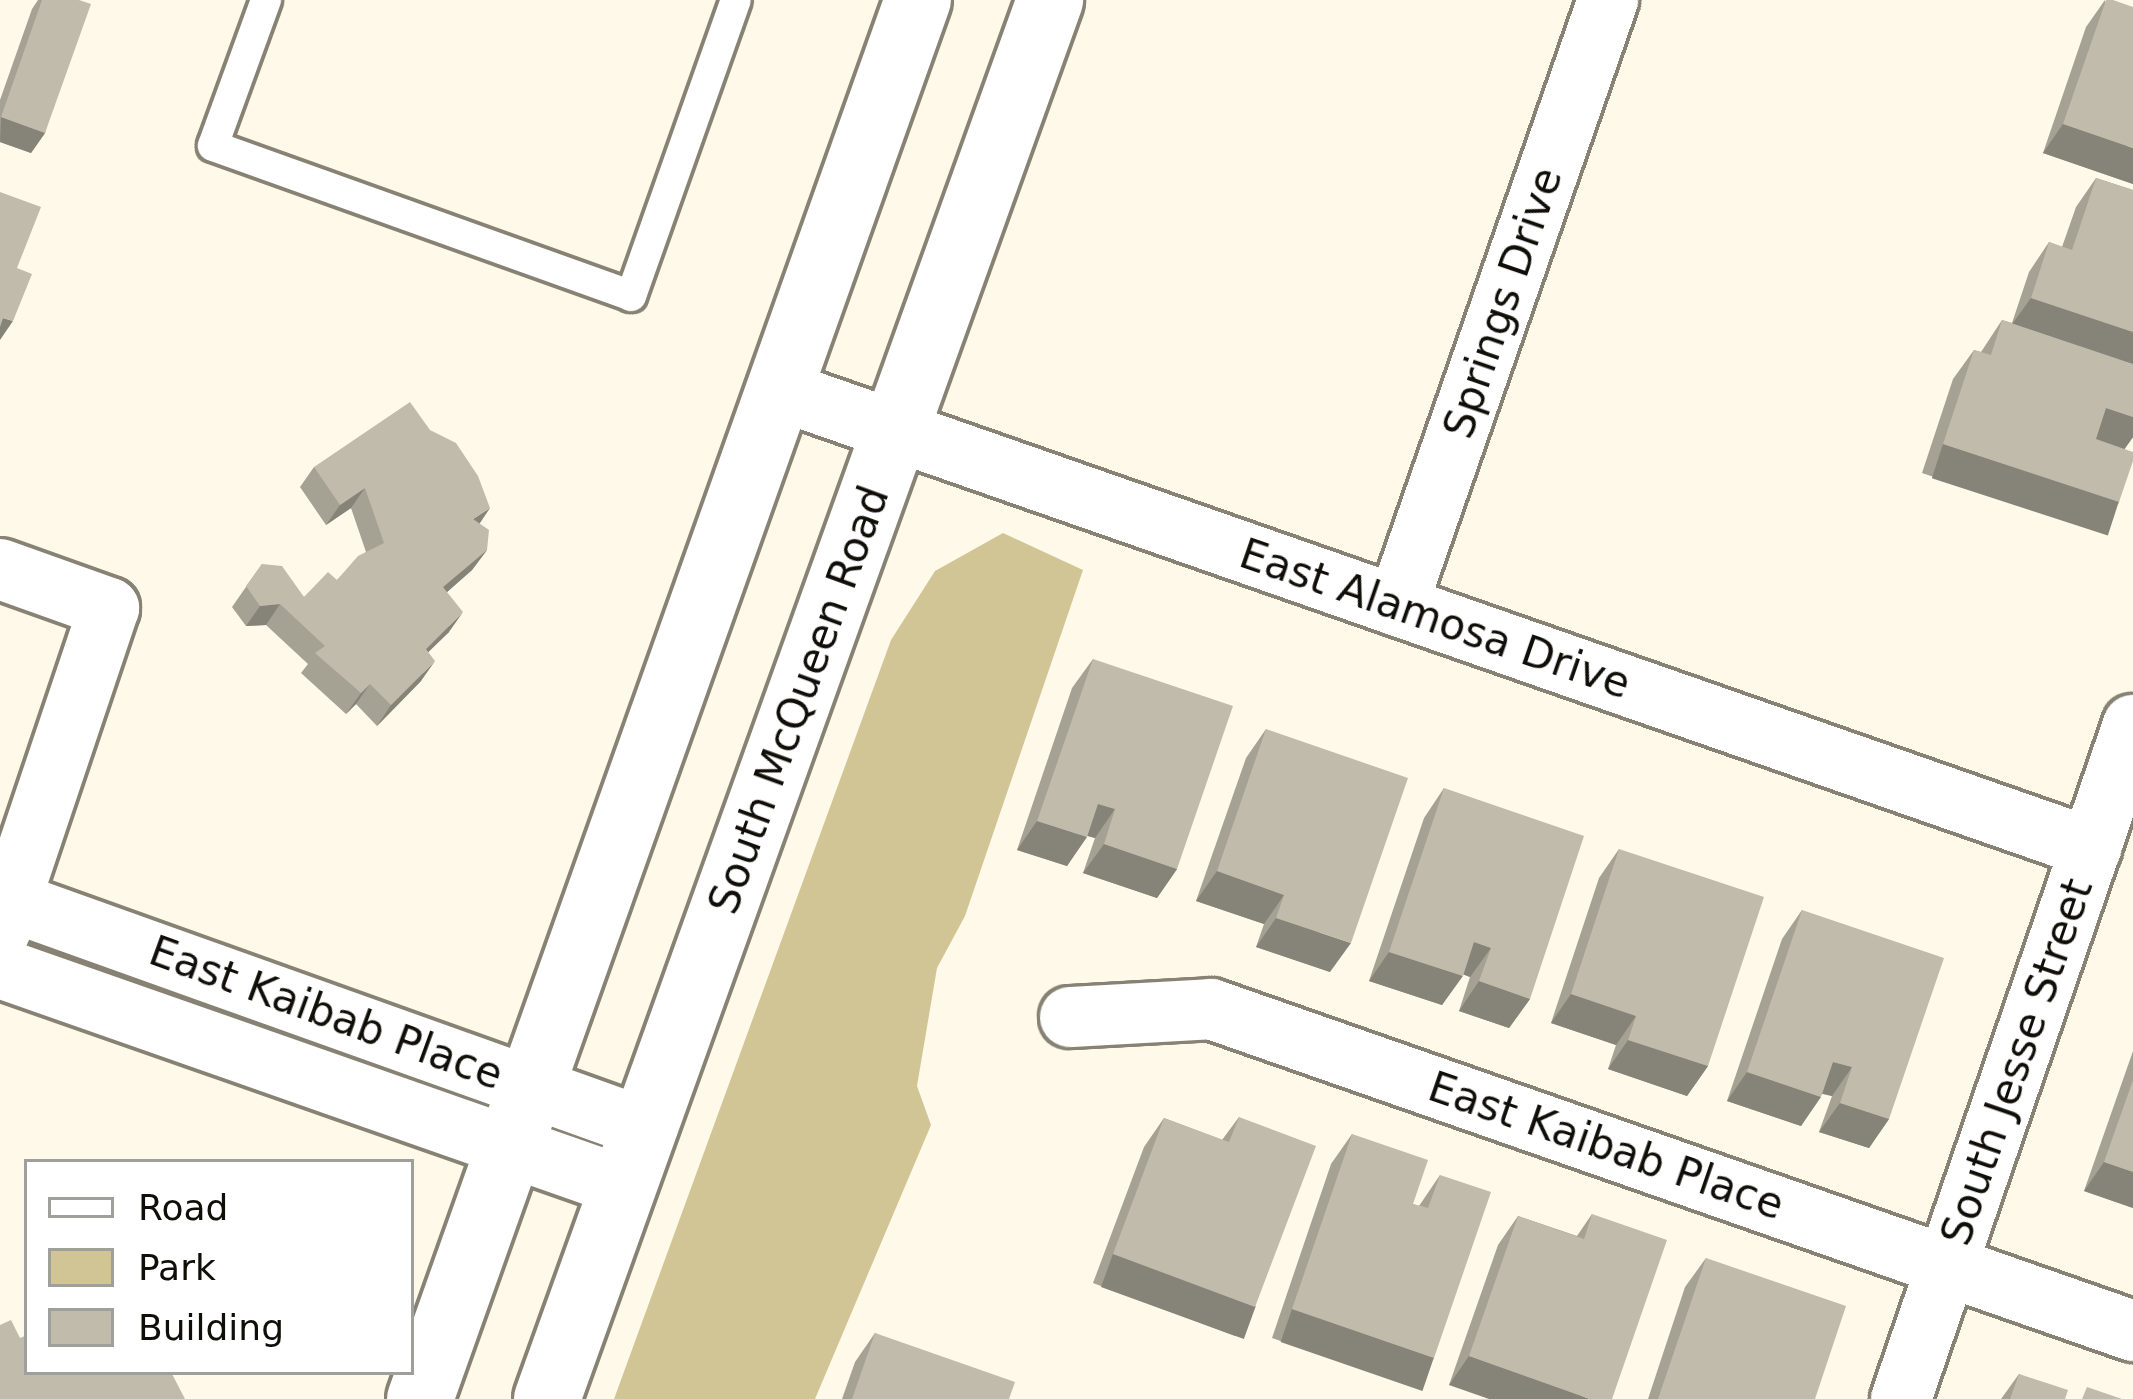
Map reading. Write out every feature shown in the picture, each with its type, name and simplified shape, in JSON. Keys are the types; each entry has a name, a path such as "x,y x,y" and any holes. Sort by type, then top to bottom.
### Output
{"main road":[{"path":"420,1399 918,0"},
{"name":"South McQueen Road","path":"547,1399 1050,0"}],"street":[{"name":"Springs Drive","path":"1396,606 1608,0"},
{"name":"East Alamosa Drive","path":"779,390 2091,848"},
{"path":"0,569 109,608 5,916"},
{"name":"South Jesse Street","path":"1901,1399 2133,725"},
{"name":"East Kaibab Place","path":"5,916 177,994 632,1156"},
{"name":"East Kaibab Place","path":"0,968 177,994"},
{"name":"East Kaibab Place","path":"1070,1017 1211,1009 2133,1331"}],"lane":[{"path":"266,0 214,146 632,296 736,0"}],"green space":[{"path":"1003,533 1083,570 965,916 937,968 917,1086 931,1125 815,1399 614,1399 891,640 935,571"}],"building":[{"path":"42,0 91,4 45,133 1,117"},
{"path":"2106,0 2133,7 2133,148 2063,124"},
{"path":"2096,178 2133,190 2133,332 2031,298 2049,242 2072,250"},
{"path":"0,192 41,207 17,268 32,274 13,321 3,318 0,327"},
{"path":"2002,320 2133,364 2133,417 2106,408 2096,439 2133,452 2119,502 1943,444 1974,350 1991,355"},
{"path":"410,402 430,430 456,443 478,476 490,508 473,519 489,530 487,550 443,587 463,612 426,649 435,661 391,705 370,684 361,693 315,653 325,646 280,604 260,606 246,586 262,564 282,566 304,597 328,572 337,580 358,556 384,543 365,488 340,505 314,467"},
{"path":"1093,659 1233,706 1177,869 1104,844 1115,809 1098,804 1087,837 1037,821"},
{"path":"1266,729 1408,778 1351,943 1276,918 1284,895 1217,871"},
{"path":"1444,788 1584,836 1530,999 1479,981 1491,948 1474,942 1463,976 1389,952"},
{"path":"1619,849 1764,897 1708,1066 1628,1040 1636,1016 1571,994"},
{"path":"1802,910 1944,958 1889,1119 1840,1103 1852,1067 1833,1062 1821,1097 1747,1072"},
{"path":"2133,1080 2133,1172 2104,1162"},
{"path":"1239,1117 1316,1146 1255,1307 1113,1254 1164,1118 1229,1142"},
{"path":"1352,1134 1428,1160 1413,1204 1428,1208 1440,1175 1491,1192 1434,1358 1292,1309"},
{"path":"1592,1214 1667,1240 1612,1399 1590,1399 1469,1356 1518,1216 1584,1239"},
{"path":"1706,1258 1846,1306 1815,1399 1658,1399"},
{"path":"11,1320 20,1338 24,1336 24,1375 173,1375 185,1399 0,1399 0,1325"},
{"path":"875,1333 1015,1382 1009,1399 852,1399"},
{"path":"2019,1374 2068,1390 2065,1399 2010,1399"},
{"path":"2087,1387 2122,1399 2082,1399"}]}
